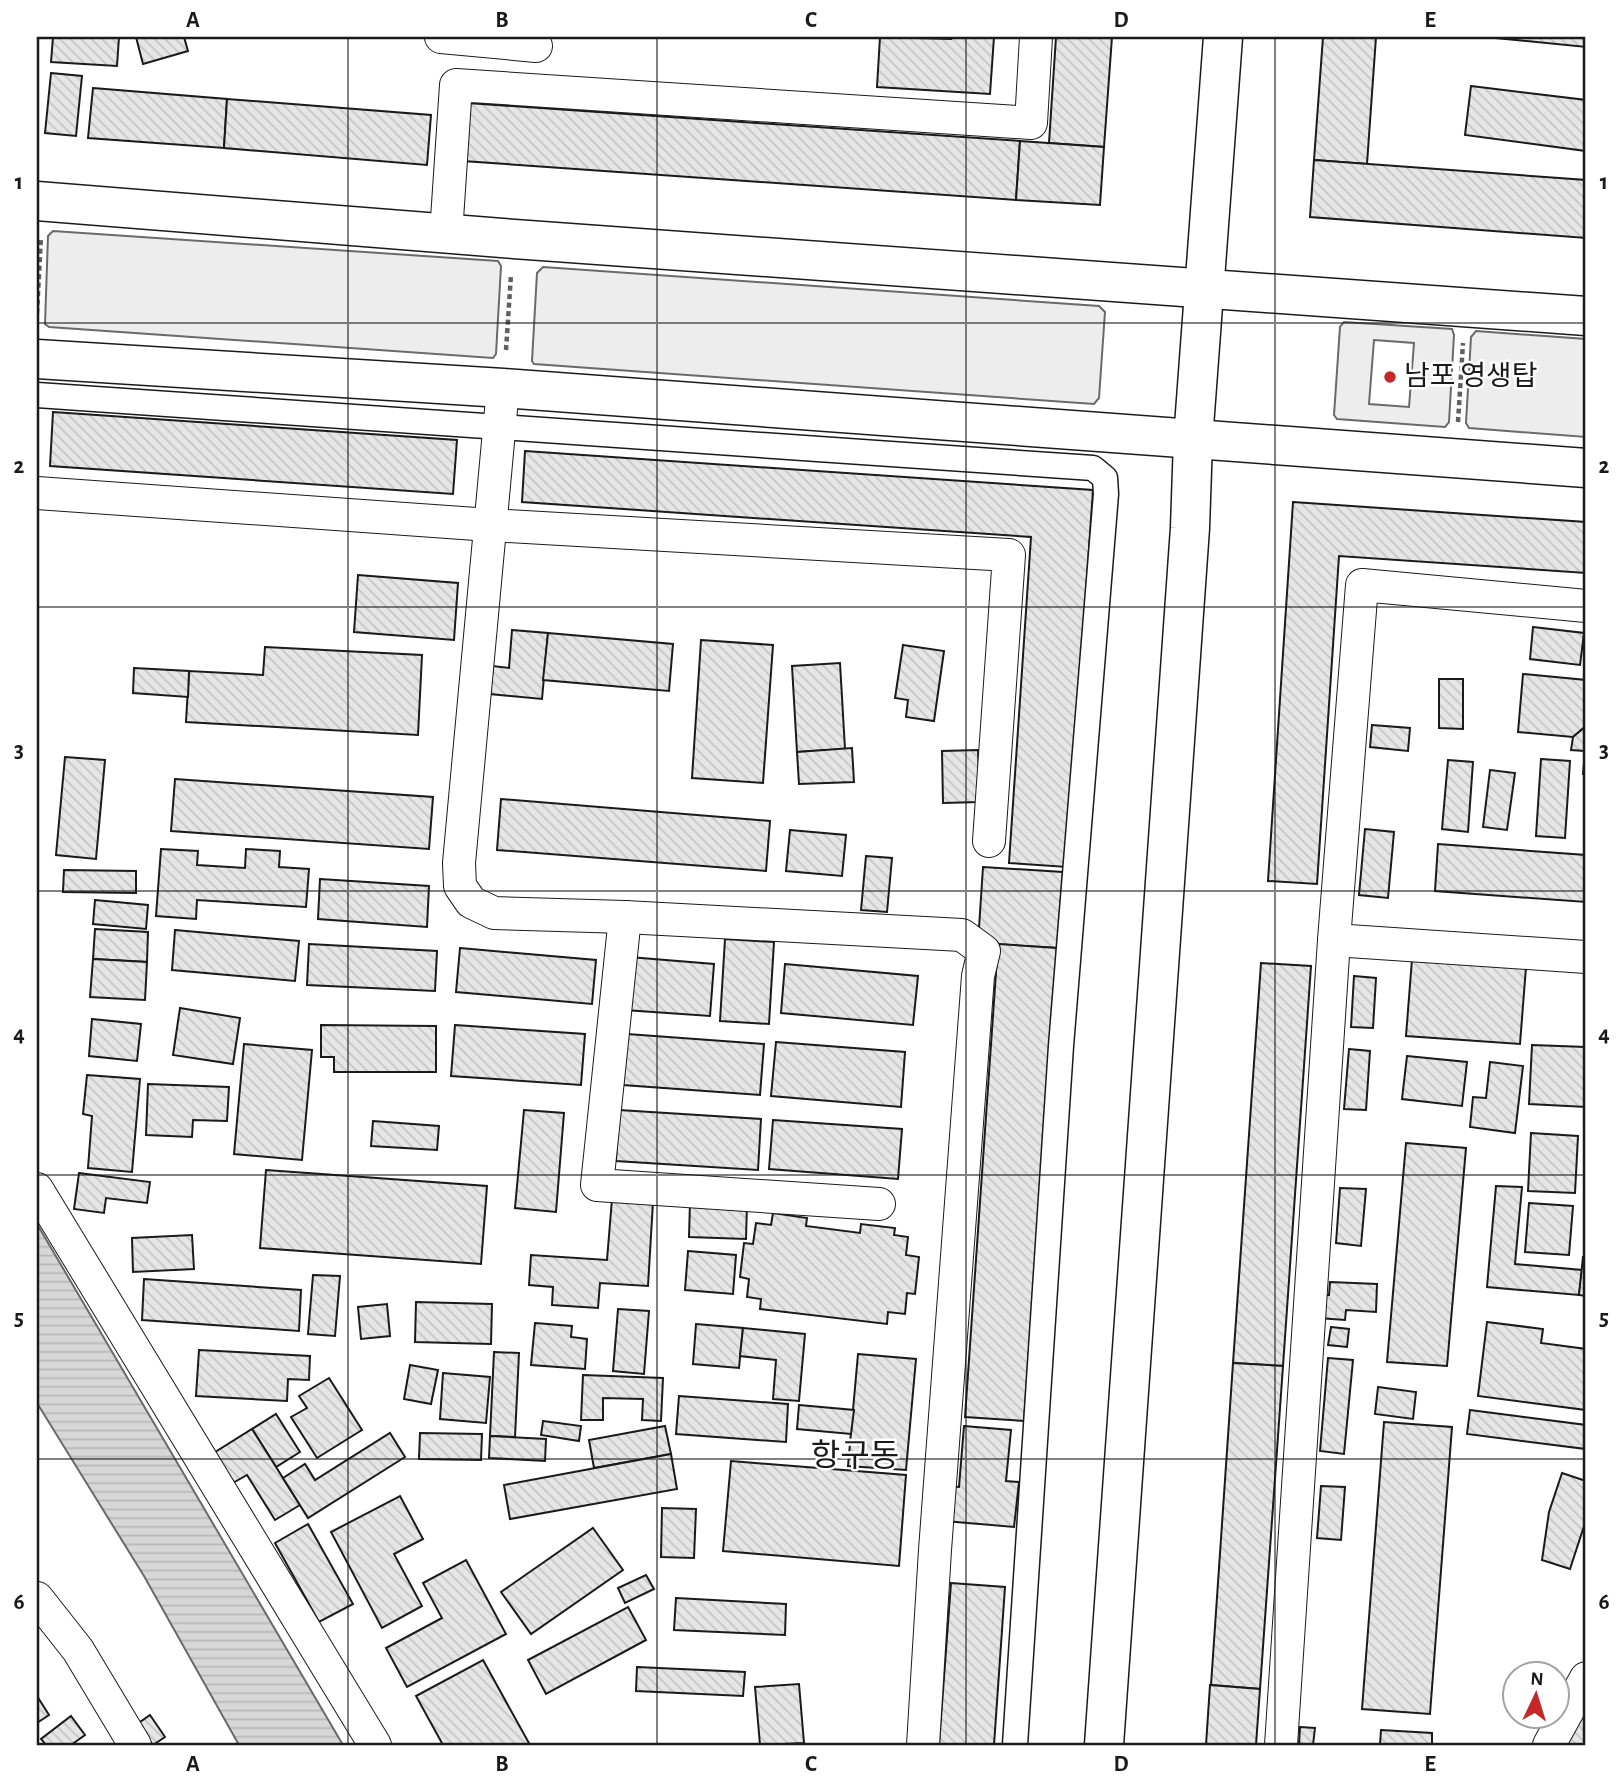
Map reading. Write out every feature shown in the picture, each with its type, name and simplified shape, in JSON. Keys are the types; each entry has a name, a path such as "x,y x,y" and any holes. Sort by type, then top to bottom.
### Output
{"main road":[{"path":"1104,1745 1223,37"},
{"path":"40,201 446,234 1586,316"},
{"path":"37,359 503,388 1586,468"}],"street":[{"path":"441,37 537,41 533,91"},
{"path":"446,234 456,85 1031,123 1036,37"},
{"path":"503,388 458,863 460,886 471,902 494,913 625,917 962,935 984,951 978,976 923,1745"},
{"path":"37,395 1093,468 1105,478 1106,494 1061,1046 1015,1745"},
{"path":"37,493 489,525 1009,555 989,841"},
{"path":"1281,1745 1334,940 1362,585 1586,606"},
{"path":"625,917 597,1185 879,1204"},
{"path":"1334,940 1586,957"},
{"path":"37,1189 375,1745"},
{"path":"37,1598 78,1650 135,1745"},
{"path":"1549,1745 1586,1678"}],"path":[{"path":"37,313 40,201"},
{"path":"503,388 514,239"},
{"path":"1456,459 1466,307"}],"shaded area":[{"path":"53,231 498,261 501,266 496,354 493,358 49,327 45,324 48,236"},
{"path":"543,267 1099,306 1105,312 1099,398 1094,404 534,364 537,273"},
{"path":"1344,322 1452,329 1454,335 1449,422 1445,427 1337,419 1334,415 1340,327","holes":["1374,340 1414,343 1409,407 1369,404"]},
{"path":"1476,331 1586,339 1586,437 1469,428 1466,423 1471,337"},
{"path":"37,1224 343,1745 239,1745 144,1576 37,1403"}],"building":[{"path":"53,37 119,37 117,66 51,62"},
{"path":"136,37 184,37 188,51 143,64"},
{"path":"880,37 994,37 990,94 877,87"},
{"path":"1056,37 1112,37 1104,147 1049,143"},
{"path":"1323,37 1376,37 1367,164 1314,160"},
{"path":"1485,37 1586,37 1586,47"},
{"path":"51,73 82,76 76,136 45,133"},
{"path":"1471,86 1586,100 1586,151 1465,135"},
{"path":"93,88 227,99 224,148 88,138"},
{"path":"227,99 431,115 427,165 224,148"},
{"path":"467,103 1020,141 1016,200 463,161"},
{"path":"1020,141 1104,147 1100,205 1016,200"},
{"path":"1314,160 1586,180 1586,238 1310,217"},
{"path":"53,412 457,440 453,494 50,466"},
{"path":"525,451 1093,490 1067,867 1009,863 1031,537 522,502"},
{"path":"1293,502 1586,522 1586,573 1339,556 1317,884 1268,881"},
{"path":"358,575 458,583 454,640 354,632"},
{"path":"1533,627 1584,633 1580,665 1530,659"},
{"path":"512,630 548,633 542,699 490,694 493,666 509,668"},
{"path":"548,633 673,644 669,691 543,680"},
{"path":"701,640 773,645 763,783 692,778"},
{"path":"903,645 944,651 934,721 906,717 908,700 895,698"},
{"path":"265,647 422,655 418,735 186,722 189,671 263,675"},
{"path":"840,663 845,749 797,752 792,666"},
{"path":"134,668 189,671 188,697 133,693"},
{"path":"1523,674 1586,680 1586,726 1573,737 1518,732"},
{"path":"1439,679 1463,679 1463,729 1439,728"},
{"path":"1372,725 1410,728 1408,751 1370,747"},
{"path":"1586,726 1586,774 1583,774 1585,751 1571,750 1573,737"},
{"path":"852,748 854,782 799,784 797,752"},
{"path":"978,750 980,802 943,803 942,751"},
{"path":"65,757 105,760 96,859 56,855"},
{"path":"1541,759 1570,761 1565,838 1536,836"},
{"path":"1448,760 1473,762 1468,832 1442,829"},
{"path":"1490,770 1515,773 1507,830 1483,827"},
{"path":"175,779 433,797 429,849 171,831"},
{"path":"501,799 770,821 766,871 497,850"},
{"path":"1365,829 1394,832 1388,898 1359,895"},
{"path":"790,830 846,835 842,876 786,871"},
{"path":"1438,844 1586,855 1586,902 1435,891"},
{"path":"161,849 198,851 197,865 245,868 246,849 280,851 279,867 309,869 306,907 197,900 196,919 156,916"},
{"path":"866,856 892,858 887,912 861,910"},
{"path":"983,867 1063,872 1057,948 978,943"},
{"path":"64,870 136,871 136,893 63,892"},
{"path":"320,879 429,886 427,927 318,919"},
{"path":"95,900 148,905 146,929 93,924"},
{"path":"95,929 148,932 147,962 93,959"},
{"path":"175,930 299,941 295,981 172,970"},
{"path":"725,939 774,942 769,1024 720,1021"},
{"path":"309,944 437,951 435,991 307,985"},
{"path":"998,944 1057,948 1024,1421 965,1417"},
{"path":"460,948 596,960 592,1004 456,992"},
{"path":"629,957 714,964 710,1016 625,1010"},
{"path":"93,959 147,962 145,1000 90,997"},
{"path":"1412,959 1526,967 1520,1044 1406,1036"},
{"path":"1261,963 1311,966 1283,1366 1233,1363"},
{"path":"785,964 918,976 913,1025 781,1013"},
{"path":"1354,976 1376,978 1373,1028 1351,1027"},
{"path":"180,1008 240,1018 233,1064 173,1055"},
{"path":"92,1019 141,1024 137,1061 89,1056"},
{"path":"321,1025 436,1026 436,1072 334,1072 334,1057 321,1057"},
{"path":"455,1025 585,1034 581,1085 451,1076"},
{"path":"627,1034 764,1044 760,1095 623,1085"},
{"path":"776,1042 905,1052 901,1107 771,1096"},
{"path":"244,1044 312,1050 302,1160 234,1154"},
{"path":"1532,1045 1586,1047 1586,1107 1529,1104"},
{"path":"1349,1049 1370,1051 1366,1110 1344,1109"},
{"path":"1407,1056 1467,1062 1462,1106 1402,1099"},
{"path":"1490,1062 1523,1066 1515,1133 1470,1127 1473,1097 1486,1098"},
{"path":"87,1075 140,1079 132,1172 88,1168 92,1116 83,1114"},
{"path":"148,1084 229,1087 227,1121 193,1120 192,1137 146,1135"},
{"path":"524,1110 564,1113 556,1212 515,1208"},
{"path":"619,1110 761,1119 758,1170 616,1161"},
{"path":"773,1120 902,1129 898,1179 769,1169"},
{"path":"373,1121 439,1126 437,1150 371,1146"},
{"path":"1531,1133 1578,1136 1575,1193 1528,1191"},
{"path":"1406,1143 1466,1148 1447,1366 1387,1362"},
{"path":"266,1170 487,1186 481,1264 260,1248"},
{"path":"79,1173 150,1182 147,1203 106,1198 104,1213 74,1209"},
{"path":"1496,1186 1522,1187 1515,1264 1582,1270 1579,1295 1487,1287"},
{"path":"1340,1188 1366,1189 1361,1246 1336,1243"},
{"path":"612,1199 653,1202 648,1286 600,1283 598,1308 552,1305 553,1287 529,1285 531,1255 607,1260"},
{"path":"690,1202 747,1204 746,1239 689,1237"},
{"path":"1529,1203 1573,1206 1569,1255 1525,1252"},
{"path":"773,1213 807,1218 806,1226 860,1233 861,1224 895,1228 894,1235 908,1237 906,1255 919,1257 915,1294 907,1293 905,1314 888,1312 887,1324 760,1309 761,1299 747,1297 749,1279 740,1277 744,1243 753,1244 756,1223 771,1225"},
{"path":"192,1235 194,1269 133,1272 132,1238"},
{"path":"688,1251 736,1255 733,1294 685,1290"},
{"path":"1583,1257 1586,1257 1586,1296 1579,1295"},
{"path":"313,1275 340,1276 335,1336 308,1334"},
{"path":"144,1279 301,1290 299,1331 142,1320"},
{"path":"1330,1282 1377,1284 1376,1312 1346,1310 1345,1320 1318,1318 1319,1295 1329,1295"},
{"path":"416,1302 492,1304 491,1344 415,1342"},
{"path":"387,1304 390,1336 361,1339 358,1307"},
{"path":"618,1309 649,1311 644,1374 613,1371"},
{"path":"1487,1322 1543,1329 1541,1343 1586,1349 1586,1410 1478,1396"},
{"path":"535,1323 572,1326 571,1337 587,1339 585,1369 531,1365"},
{"path":"696,1324 743,1328 739,1368 693,1364"},
{"path":"1331,1327 1349,1329 1347,1347 1328,1345"},
{"path":"743,1328 805,1334 799,1401 773,1399 776,1360 740,1356"},
{"path":"199,1350 310,1356 309,1380 288,1379 287,1401 196,1396"},
{"path":"494,1352 519,1353 515,1437 490,1436"},
{"path":"858,1354 916,1359 906,1470 848,1466"},
{"path":"1328,1358 1353,1360 1344,1454 1320,1451"},
{"path":"1233,1363 1283,1366 1260,1689 1211,1685"},
{"path":"410,1365 438,1370 431,1404 404,1399"},
{"path":"443,1373 490,1377 486,1423 440,1419"},
{"path":"583,1375 663,1378 661,1421 642,1420 643,1399 603,1398 603,1420 581,1420"},
{"path":"329,1378 362,1430 317,1458 291,1417 307,1408 299,1396"},
{"path":"1378,1387 1416,1392 1413,1419 1375,1414"},
{"path":"679,1396 788,1404 786,1442 676,1434"},
{"path":"799,1405 854,1410 851,1434 797,1429"},
{"path":"1470,1410 1586,1425 1586,1449 1467,1434"},
{"path":"276,1414 300,1452 276,1467 252,1429"},
{"path":"543,1421 581,1426 579,1441 541,1435"},
{"path":"1384,1422 1452,1427 1430,1714 1362,1709"},
{"path":"665,1426 671,1454 594,1468 589,1440"},
{"path":"964,1426 1011,1430 1006,1481 1019,1482 1014,1527 945,1521 948,1486 959,1487"},
{"path":"252,1429 300,1505 275,1520 247,1475 231,1484 212,1454"},
{"path":"390,1433 405,1457 308,1518 283,1478 305,1464 315,1480"},
{"path":"420,1433 482,1434 481,1460 419,1459"},
{"path":"490,1436 546,1439 545,1461 489,1458"},
{"path":"671,1454 677,1489 510,1519 504,1485"},
{"path":"731,1461 906,1475 899,1566 723,1551"},
{"path":"1562,1473 1586,1481 1586,1520 1570,1569 1542,1560 1549,1512"},
{"path":"1321,1486 1345,1487 1341,1540 1317,1538"},
{"path":"400,1496 423,1539 394,1554 422,1606 382,1628 331,1532"},
{"path":"662,1508 696,1509 694,1558 661,1557"},
{"path":"308,1524 353,1604 319,1622 275,1543"},
{"path":"593,1528 623,1570 531,1634 501,1592"},
{"path":"466,1560 506,1634 407,1687 386,1648 442,1618 423,1583"},
{"path":"646,1575 654,1589 625,1603 618,1588"},
{"path":"951,1583 1005,1587 994,1745 939,1745"},
{"path":"676,1598 786,1604 785,1635 674,1630"},
{"path":"628,1607 646,1640 546,1694 528,1660"},
{"path":"483,1660 530,1745 443,1745 416,1696"},
{"path":"637,1667 745,1672 743,1696 636,1691"},
{"path":"799,1684 804,1743 760,1745 755,1687"},
{"path":"1210,1685 1260,1689 1256,1745 1206,1745"},
{"path":"37,1696 49,1715 37,1723"},
{"path":"1586,1711 1586,1745 1566,1745"},
{"path":"150,1715 165,1737 153,1745 136,1725"},
{"path":"71,1716 85,1735 71,1745 46,1745 41,1739"},
{"path":"1300,1727 1315,1728 1313,1745 1299,1745"},
{"path":"1381,1730 1432,1733 1432,1745 1380,1745"}],"place":[{"name":"남포 영생탑","path":"1390,377"}],"district":[{"name":"항구동","path":"855,1456"}]}
